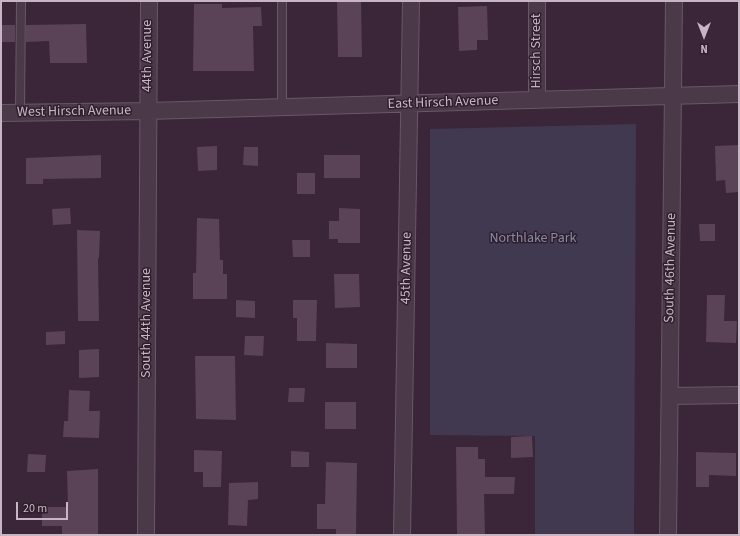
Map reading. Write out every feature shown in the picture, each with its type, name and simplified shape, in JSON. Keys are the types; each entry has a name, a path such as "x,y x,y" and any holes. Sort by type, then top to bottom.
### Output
{"street":[{"name":"44th Avenue","path":"148,1 148,111"},
{"name":"45th Avenue","path":"402,535 411,1"},
{"name":"Hirsch Street","path":"537,1 537,100"},
{"name":"South 46th Avenue","path":"668,535 674,1"},
{"name":"East Hirsch Avenue","path":"148,111 739,94"},
{"name":"West Hirsch Avenue","path":"1,113 148,111"},
{"name":"South 44th Avenue","path":"146,535 148,111"},
{"path":"670,396 739,395"}],"lane":[{"path":"20,113 21,1"},
{"path":"282,1 282,108"}],"green space":[{"name":"Northlake Park","path":"636,124 634,535 535,535 535,436 430,435 430,129"}],"building":[{"path":"337,1 361,1 362,57 338,57"},
{"path":"194,4 222,4 222,8 261,7 262,26 253,26 254,71 193,71"},
{"path":"487,6 488,40 477,40 477,50 459,51 458,7"},
{"path":"86,24 87,63 50,63 49,41 26,42 26,25"},
{"path":"1,25 15,25 15,42 1,42"},
{"path":"739,145 739,192 726,193 725,180 716,181 715,146"},
{"path":"217,146 217,170 198,171 197,147"},
{"path":"244,147 258,147 258,166 243,165"},
{"path":"101,155 101,178 43,179 43,184 26,184 26,158"},
{"path":"324,155 360,155 360,178 324,178"},
{"path":"297,173 315,173 315,194 297,194"},
{"path":"70,208 71,224 53,225 52,209"},
{"path":"339,208 360,209 360,243 338,243 338,239 329,239 329,221 339,221"},
{"path":"197,218 219,219 220,260 223,260 223,274 227,274 227,299 193,299 193,273 196,273"},
{"path":"699,224 715,224 715,241 700,241"},
{"path":"77,230 100,231 98,258 99,321 78,321"},
{"path":"292,240 310,240 310,257 293,257"},
{"path":"334,274 359,274 360,307 335,308"},
{"path":"707,295 725,295 724,321 737,321 736,343 706,342"},
{"path":"236,300 255,301 255,318 236,317"},
{"path":"293,300 317,300 316,341 297,341 297,318 293,318"},
{"path":"65,331 65,344 46,345 46,332"},
{"path":"245,336 264,336 263,356 244,355"},
{"path":"326,343 357,344 357,368 326,368"},
{"path":"99,349 99,377 79,378 79,350"},
{"path":"195,356 235,356 236,420 196,419"},
{"path":"289,388 305,388 304,402 288,402"},
{"path":"69,390 90,391 89,411 100,411 99,438 63,437 64,421 68,421"},
{"path":"325,402 356,402 356,429 325,429"},
{"path":"532,436 533,457 511,458 511,437"},
{"path":"456,447 478,447 478,459 485,459 485,477 515,477 514,494 484,494 485,535 457,535"},
{"path":"194,450 222,451 221,487 203,487 203,472 194,472"},
{"path":"291,451 309,452 309,467 291,467"},
{"path":"696,452 736,453 736,476 709,475 709,487 696,487"},
{"path":"28,454 46,455 45,472 27,472"},
{"path":"326,462 357,463 356,535 336,535 336,529 317,529 317,504 325,504"},
{"path":"98,469 98,535 62,535 62,526 42,526 42,507 68,507 67,471"},
{"path":"258,482 258,499 248,500 247,526 228,525 229,483"}]}
